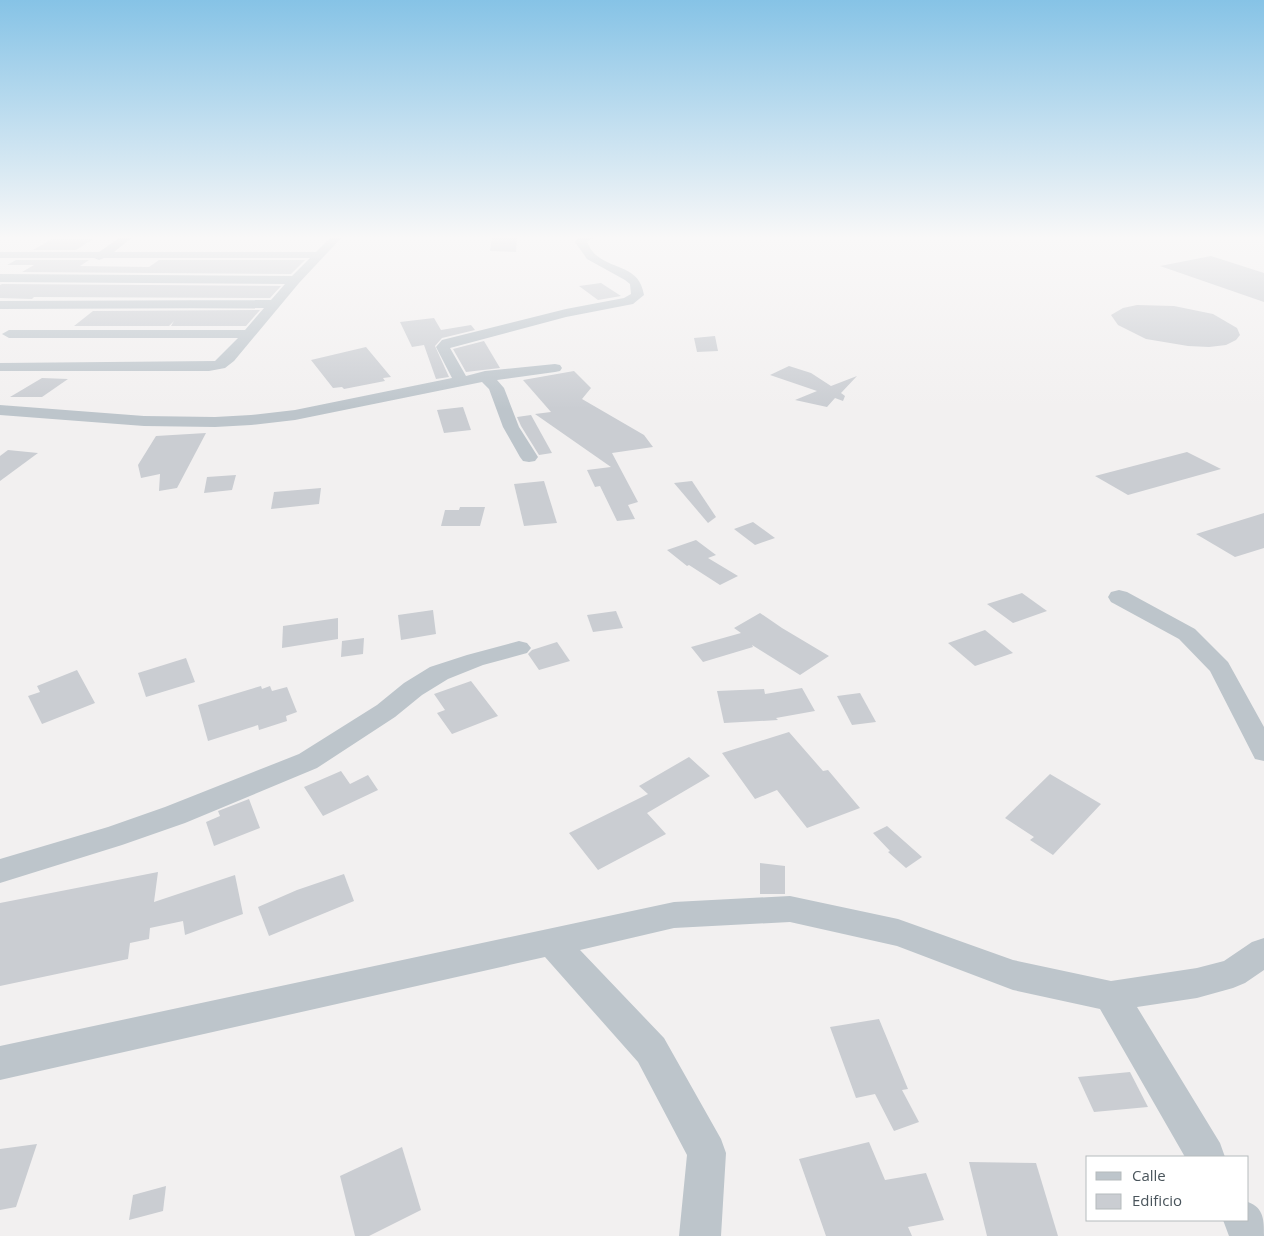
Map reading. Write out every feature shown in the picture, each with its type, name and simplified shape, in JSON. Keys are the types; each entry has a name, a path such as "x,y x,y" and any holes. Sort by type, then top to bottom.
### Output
{"street":[{"path":"5,327 46,294"},
{"path":"0,366 209,367 220,365 283,294"},
{"path":"461,380 443,347 447,343 566,313 628,300 638,294"},
{"path":"0,304 274,304"},
{"path":"5,327 249,334"},
{"path":"0,410 110,420 174,422 245,420 288,416 484,376 555,368"},
{"path":"484,376 496,388 512,427 529,457"},
{"path":"1119,597 1187,634 1220,667 1264,752"},
{"path":"0,871 112,837 175,815 308,760 386,711 412,689 439,673 475,660 519,648"},
{"path":"0,1063 674,915 790,909 898,933 1013,975 1111,996 1197,983 1233,973 1264,952"},
{"path":"552,942 650,1050 707,1153 700,1236"},
{"path":"1111,996 1205,1156"},
{"path":"1244,1221 1252,1236"}],"building":[{"path":"0,294 274,294 270,298 0,298"},
{"path":"589,294 617,294 621,296 598,300"},
{"path":"1240,294 1264,294 1264,302"},
{"path":"1137,305 1174,306 1213,314 1237,328 1240,335 1236,340 1226,345 1209,347 1188,346 1146,339 1118,325 1111,315 1123,308"},
{"path":"260,310 246,326 171,326 174,321 169,326 74,326 93,311"},
{"path":"434,318 441,330 471,325 475,330 442,338 435,346 449,377 436,379 424,345 412,347 400,322"},
{"path":"715,336 718,351 697,352 694,338"},
{"path":"484,341 500,368 466,372 453,349"},
{"path":"366,347 391,377 383,378 385,381 344,389 342,387 333,388 311,360"},
{"path":"789,366 811,373 831,386 857,376 841,393 845,396 843,401 835,398 827,407 795,400 817,391 770,375"},
{"path":"574,371 591,388 582,399 644,435 653,447 612,453 638,502 628,505 635,519 617,521 600,486 595,487 587,470 611,467 535,414 551,412 523,380"},
{"path":"42,378 68,379 42,397 10,397"},
{"path":"463,407 471,430 444,433 437,410"},
{"path":"531,415 552,453 539,455 517,417"},
{"path":"206,433 177,488 159,491 160,474 141,478 138,465 156,436"},
{"path":"8,450 38,453 0,481 0,456"},
{"path":"1187,452 1221,469 1128,495 1095,476"},
{"path":"236,475 232,490 204,493 207,477"},
{"path":"544,481 557,523 524,526 514,484"},
{"path":"692,481 716,517 708,523 674,483"},
{"path":"321,488 319,504 271,509 274,492"},
{"path":"460,507 485,507 480,526 441,526 445,510 459,510"},
{"path":"1264,513 1264,548 1235,557 1196,534"},
{"path":"753,522 775,538 755,545 734,529"},
{"path":"696,540 716,555 708,558 738,576 720,585 689,565 687,566 667,550"},
{"path":"1022,593 1047,611 1013,623 987,604"},
{"path":"433,610 436,634 401,640 398,615"},
{"path":"616,611 623,628 593,632 587,615"},
{"path":"760,613 829,656 800,675 752,645 753,647 703,662 691,647 741,633 734,628"},
{"path":"338,618 338,639 282,648 283,626"},
{"path":"985,630 1013,653 975,666 948,643"},
{"path":"364,638 363,654 341,657 342,641"},
{"path":"557,642 570,661 539,670 528,654 532,650"},
{"path":"186,658 195,682 146,697 138,673"},
{"path":"77,670 95,703 42,724 28,696 40,692 37,686"},
{"path":"471,681 498,716 452,734 437,713 445,710 434,694"},
{"path":"261,686 262,689 270,686 272,691 287,687 297,712 286,716 287,721 259,730 258,725 208,741 198,705"},
{"path":"802,688 815,711 776,718 778,720 724,723 717,691 764,689 765,694"},
{"path":"860,693 876,722 852,725 837,696"},
{"path":"789,732 823,771 828,770 860,808 807,828 777,790 755,799 722,753"},
{"path":"689,757 710,776 647,813 666,834 598,870 569,833 648,794 639,786"},
{"path":"341,771 350,784 368,775 378,790 323,816 304,787"},
{"path":"1050,774 1101,804 1053,855 1030,840 1034,837 1005,818"},
{"path":"249,799 260,828 214,846 206,822 220,816 218,811"},
{"path":"887,826 922,857 906,868 888,852 890,851 873,833"},
{"path":"760,863 785,866 785,894 760,894"},
{"path":"158,872 154,902 235,875 243,914 185,935 183,921 150,928 149,939 130,943 128,959 0,986 0,903"},
{"path":"344,874 354,901 269,936 258,907 297,890"},
{"path":"879,1019 908,1089 902,1090 919,1122 894,1131 875,1094 856,1098 830,1027"},
{"path":"1130,1072 1148,1107 1094,1112 1078,1077"},
{"path":"869,1142 885,1180 926,1173 944,1220 908,1227 912,1236 826,1236 799,1159"},
{"path":"37,1144 16,1207 0,1210 0,1149"},
{"path":"402,1147 421,1210 369,1236 355,1236 340,1176"},
{"path":"969,1162 1036,1163 1058,1236 987,1236"},
{"path":"166,1186 163,1211 129,1220 133,1195"}]}
